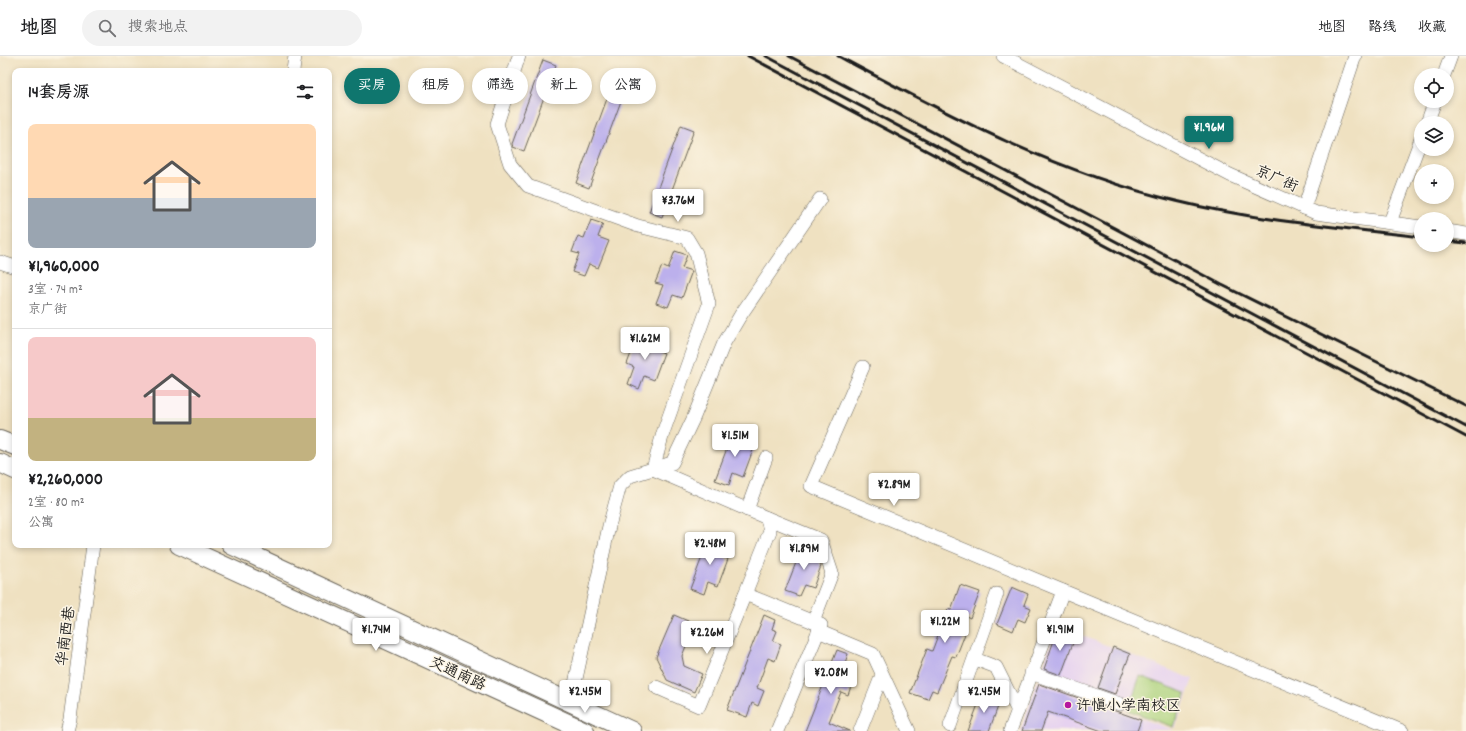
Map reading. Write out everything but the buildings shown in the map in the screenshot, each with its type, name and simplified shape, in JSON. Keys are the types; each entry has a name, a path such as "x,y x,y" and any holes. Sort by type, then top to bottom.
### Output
{"main road":[{"path":"0,440 12,445"},
{"path":"0,463 12,469"},
{"name":"交通南路","path":"185,548 574,729"},
{"name":"交通南路","path":"237,548 632,731"},
{"path":"571,702 574,729"}],"street":[{"path":"293,68 295,56"},
{"path":"519,56 497,124 510,164 528,186 638,226 687,238 696,253 709,304 663,433 653,469"},
{"name":"京广街","path":"1003,56 1230,175 1316,213 1414,226"},
{"path":"1304,208 1355,56"},
{"path":"1447,68 1451,56"},
{"path":"1390,222 1414,156"},
{"path":"571,702 609,526 620,486 630,476 672,463 693,419 724,343 740,316 820,199"},
{"path":"1454,232 1466,234"},
{"path":"0,262 12,266"},
{"path":"863,367 811,486 1402,731"},
{"path":"747,510 766,458"},
{"path":"653,469 821,540 832,573 816,627 776,731"},
{"path":"656,687 699,706 746,594 770,531 767,518"},
{"name":"华南西巷","path":"67,731 70,719 93,548"},
{"path":"1010,731 1063,591"},
{"path":"746,594 873,654 908,731"},
{"path":"950,726 997,594"},
{"path":"975,659 996,667 1018,711"},
{"path":"1031,673 1120,704"},
{"path":"860,731 882,675"}],"shaded area":[{"path":"1057,626 1193,679 1175,728 1039,679"},
{"name":"许慎小学南校区","path":"1038,681 1174,730 1020,731"}],"green space":[{"path":"1140,676 1186,693 1173,727 1128,710"}],"railway":[{"path":"748,56 1466,437"},
{"path":"766,56 1466,427"},
{"path":"789,56 1222,285 1466,406"},
{"path":"838,56 961,120 1002,139 1044,158 1131,189 1176,201 1236,214 1298,223 1414,236"},
{"path":"1454,242 1466,243"}],"place":[{"name":"许慎小学南校区","path":"1068,705"}]}
